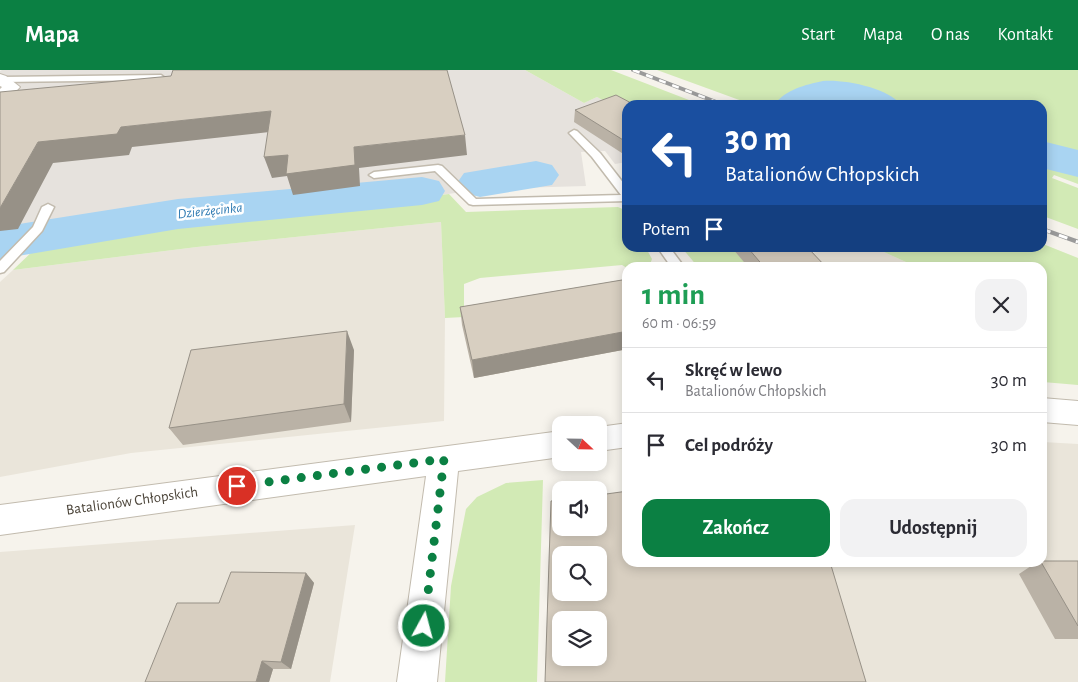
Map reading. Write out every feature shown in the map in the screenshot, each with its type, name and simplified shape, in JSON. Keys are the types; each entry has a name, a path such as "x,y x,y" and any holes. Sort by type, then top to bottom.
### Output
{"street":[{"path":"0,98 12,87 1,79"},
{"path":"1047,410 1078,412"},
{"path":"608,437 622,436"},
{"name":"Batalionów Chłopskich","path":"0,520 552,445"},
{"path":"417,682 444,459"}],"lane":[{"path":"1,79 174,77"},
{"path":"574,133 596,155 622,189"},
{"path":"374,175 438,168 473,202 622,197"},
{"path":"0,269 38,228 48,208"}],"shaded area":[{"path":"525,70 584,103 597,97 622,110 622,163 615,164 605,151 581,152 586,186 485,189 433,196 409,179 0,235 0,71"},
{"path":"441,222 445,318 444,421 131,453 0,477 0,282 13,270 197,247"},
{"path":"817,252 884,252 906,262 803,262 797,256"},
{"path":"1047,442 1078,444 1078,682 545,682 552,615 552,666 607,666 607,611 552,611 553,601 607,601 607,546 559,546 560,536 606,536 622,555 622,567 1047,567"},
{"path":"355,525 330,682 0,682 0,552"}],"green space":[{"path":"525,70 611,70 689,100 622,100 622,110 597,97 584,103"},
{"path":"657,70 1078,70 1078,184 1054,175 1052,178 1078,188 1078,229 1047,217 1047,100 739,100"},
{"path":"409,179 431,186 433,196 449,194 466,212 618,207 622,209 622,252 648,252 652,259 651,262 622,262 622,265 480,278 464,284 464,317 445,318 441,222 197,247 13,270 37,247 53,227"},
{"path":"1047,246 1078,258 1078,385 1047,382 1047,262 906,262 884,252 1047,252"},
{"path":"685,252 736,252 745,262 694,262"},
{"path":"543,480 537,682 445,682 451,586 466,509 477,497 506,483"}],"building":[{"path":"173,70 447,70 465,135 354,147 355,165 286,174 288,155 264,157 271,111 121,127 117,134 38,142 0,208 0,92 171,76"},
{"path":"616,95 626,100 622,100 622,139 575,110"},
{"path":"751,252 812,252 821,262 760,262"},
{"path":"622,280 622,332 472,360 460,307"},
{"path":"347,331 344,404 169,428 191,350"},
{"path":"622,492 622,567 832,567 866,682 545,682 551,501 552,536 607,536 607,494"},
{"path":"1047,561 1078,561 1078,626 1044,567 1047,567"},
{"path":"231,572 306,573 281,662 262,661 256,682 145,682 177,603 219,603"}],"waterway":[{"name":"Dzierżęcinka","path":"804,100 815,94 831,91 868,100"},
{"name":"Dzierżęcinka","path":"1047,155 1078,164"},
{"name":"Dzierżęcinka","path":"480,183 536,175"},
{"name":"Dzierżęcinka","path":"0,243 178,214 422,191"}],"railway":[{"path":"633,70 711,100"},
{"path":"1047,231 1078,242"}],"route":[{"path":"237,486 444,459 424,626"}]}
